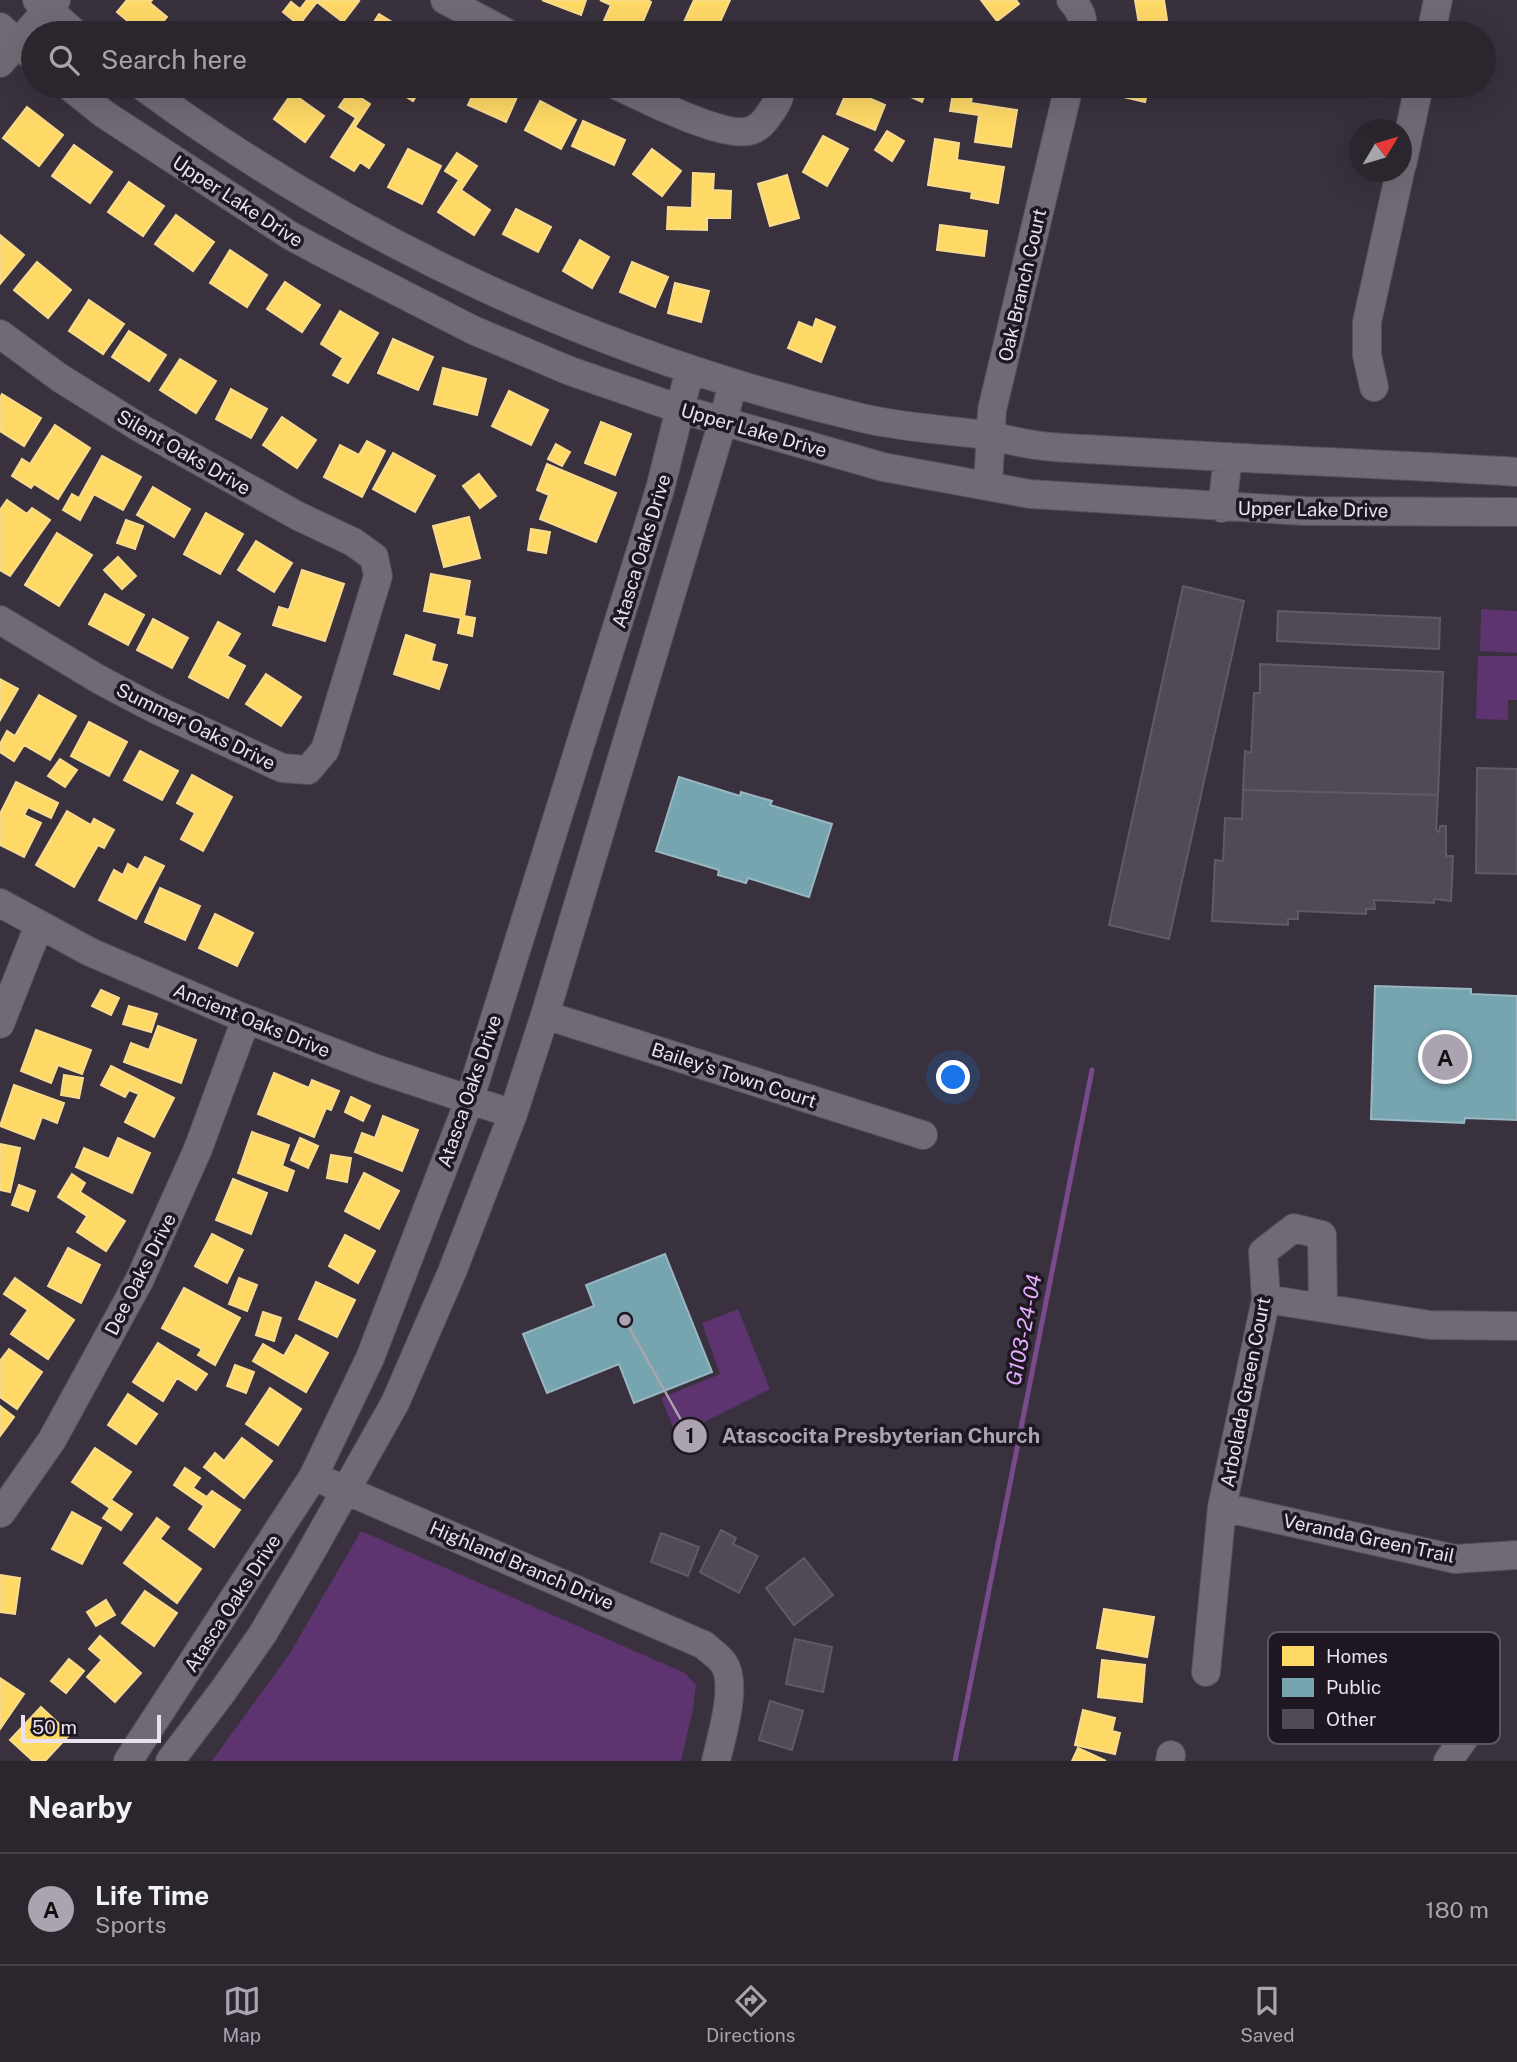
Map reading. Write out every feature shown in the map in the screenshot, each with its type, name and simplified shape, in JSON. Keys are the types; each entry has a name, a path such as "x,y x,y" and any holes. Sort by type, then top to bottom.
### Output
{"street":[{"path":"445,0 484,21"},
{"path":"1071,0 1081,10 1082,21"},
{"path":"1433,21 1438,0"},
{"path":"33,21 47,3 64,21"},
{"name":"Upper Lake Drive","path":"85,98 116,122 291,236 336,260 472,330 570,371 680,409 883,467 1030,494 1304,511 1505,511"},
{"name":"Upper Lake Drive","path":"159,98 226,144 415,256 510,299 733,383 864,419 991,436 1036,445 1504,471"},
{"path":"646,98 712,127 732,132 750,131 762,124 775,107 778,98"},
{"name":"Oak Branch Court","path":"988,486 992,410 1066,98"},
{"path":"1412,119 1416,98"},
{"path":"1374,387 1367,355 1367,322 1398,182"},
{"path":"336,260 358,223"},
{"name":"Silent Oaks Drive","path":"0,334 60,378 142,429 298,516 353,542 374,557"},
{"name":"Atasca Oaks Drive","path":"128,1761 313,1478 370,1358 468,1101 660,489 690,369"},
{"name":"Atasca Oaks Drive","path":"170,1761 262,1635 395,1403 430,1326 513,1114 545,1015 733,383"},
{"path":"1222,508 1228,457"},
{"path":"1504,471 1505,511"},
{"name":"Summer Oaks Drive","path":"0,620 100,680 170,716 282,768 308,771 325,750 378,576 374,557"},
{"path":"596,698 635,710"},
{"name":"Ancient Oaks Drive","path":"0,903 142,976 246,1019 468,1101 513,1114"},
{"path":"0,1024 39,925"},
{"name":"Bailey's Town Court","path":"545,1015 923,1135"},
{"name":"Dee Oaks Drive","path":"1,1513 52,1440 141,1279 198,1149 246,1019"},
{"name":"Arbolada Green Court","path":"1206,1672 1222,1507 1266,1298 1262,1252 1294,1228 1322,1236 1323,1306"},
{"path":"1266,1298 1430,1325 1517,1326"},
{"name":"Highland Branch Drive","path":"313,1478 347,1489 704,1645 724,1664 729,1683 726,1714 716,1761"},
{"name":"Veranda Green Trail","path":"1222,1507 1455,1559 1517,1555"},
{"path":"1448,1761 1460,1744"}],"shaded area":[{"path":"1481,609 1517,611 1517,653 1480,651"},
{"path":"1478,656 1517,656 1517,700 1508,700 1508,720 1476,719"},
{"path":"738,1309 770,1389 677,1436 661,1398 720,1374 702,1323"},
{"path":"361,1531 685,1673 696,1685 681,1761 212,1761 290,1653"}],"building: Homes":[{"path":"127,0 152,0 150,3 167,17 164,21 128,21 117,12"},
{"path":"307,0 359,1 344,21 317,2 302,21 294,21 283,12 291,2 300,9"},
{"path":"542,0 586,0 581,15"},
{"path":"600,0 651,2 643,21 604,21 611,5"},
{"path":"694,0 730,0 720,21 684,21"},
{"path":"981,0 1016,0 1019,4 997,21"},
{"path":"1135,0 1164,0 1167,20 1138,21"},
{"path":"379,14 390,21 375,21"},
{"path":"289,98 299,98 324,116 305,142 274,119"},
{"path":"345,98 361,98 370,104 355,127 384,145 369,168 360,162 354,171 331,157 356,118 339,107"},
{"path":"471,98 516,98 506,122 468,105"},
{"path":"844,98 869,98 885,105 875,130 837,114"},
{"path":"952,98 972,98 971,103 1017,110 1011,147 975,142 979,115 950,111"},
{"path":"1128,98 1146,98 1145,102"},
{"path":"540,101 576,120 561,149 525,130"},
{"path":"27,107 63,135 39,166 3,138"},
{"path":"583,121 625,140 614,165 572,146"},
{"path":"887,131 904,141 892,161 875,150"},
{"path":"823,136 848,149 827,186 803,172"},
{"path":"935,139 959,143 957,160 1004,167 998,203 971,198 972,192 928,185"},
{"path":"74,145 112,172 90,203 52,176"},
{"path":"408,149 441,166 422,204 388,187"},
{"path":"652,149 681,171 662,196 633,174"},
{"path":"457,153 477,166 461,190 490,210 474,235 438,212 459,180 445,171"},
{"path":"693,173 714,174 713,190 731,191 730,218 707,218 707,230 667,229 668,207 692,208"},
{"path":"787,175 799,218 770,226 758,184"},
{"path":"129,182 164,206 143,236 108,212"},
{"path":"516,209 551,227 538,252 503,234"},
{"path":"176,215 214,242 193,271 155,244"},
{"path":"940,225 987,231 984,256 937,250"},
{"path":"0,235 24,255 0,284"},
{"path":"580,240 609,257 592,288 563,271"},
{"path":"230,250 267,275 247,307 210,283"},
{"path":"37,262 71,290 48,318 14,290"},
{"path":"632,262 668,277 655,307 620,292"},
{"path":"285,282 320,305 302,332 267,309"},
{"path":"675,283 709,291 701,322 668,313"},
{"path":"89,300 124,324 103,354 69,331"},
{"path":"340,311 378,333 348,383 333,375 343,358 321,344"},
{"path":"816,319 835,327 821,362 788,348 799,322 813,328"},
{"path":"129,331 166,355 149,381 112,357"},
{"path":"393,339 433,357 418,390 378,373"},
{"path":"180,359 216,381 196,413 160,390"},
{"path":"443,368 486,379 477,415 434,404"},
{"path":"231,389 267,409 251,438 216,419"},
{"path":"509,391 548,410 531,445 492,426"},
{"path":"2,394 41,418 24,446 0,431"},
{"path":"282,417 316,440 297,468 263,445"},
{"path":"601,422 631,434 615,475 585,463"},
{"path":"55,425 90,448 58,499 34,484 31,488 12,476 22,459 30,464"},
{"path":"367,441 385,451 362,497 324,477 340,445 359,455"},
{"path":"556,444 570,452 562,466 548,459"},
{"path":"393,453 435,476 415,512 373,489"},
{"path":"102,456 141,477 123,510 94,494 80,520 63,510 72,494 79,498"},
{"path":"547,464 616,493 596,542 540,519 549,495 537,490"},
{"path":"479,474 496,496 480,508 463,486"},
{"path":"153,487 190,509 174,537 137,515"},
{"path":"7,500 27,514 32,508 50,520 10,576 0,570 0,510"},
{"path":"206,513 243,534 220,574 184,554"},
{"path":"469,517 480,558 444,567 433,526"},
{"path":"126,520 143,526 135,549 117,543"},
{"path":"531,529 550,532 546,553 528,550"},
{"path":"57,533 92,555 59,606 25,585"},
{"path":"256,541 292,563 274,592 238,570"},
{"path":"118,557 136,576 122,589 104,570"},
{"path":"302,570 344,584 325,641 273,625 279,607 289,610"},
{"path":"431,574 470,581 464,616 475,618 472,636 458,633 461,618 424,611"},
{"path":"105,594 144,615 128,645 89,624"},
{"path":"153,619 188,638 172,668 137,650"},
{"path":"218,622 240,634 227,656 245,666 228,698 189,677"},
{"path":"406,635 435,645 431,661 447,665 439,689 394,674"},
{"path":"266,674 301,697 281,726 246,704"},
{"path":"0,679 18,689 0,720"},
{"path":"39,695 76,716 50,760 24,745 14,761 0,752 0,744 7,731 15,736"},
{"path":"89,722 127,742 109,776 71,756"},
{"path":"140,751 178,771 162,800 124,780"},
{"path":"60,759 77,770 65,787 48,776"},
{"path":"192,775 232,797 203,851 181,839 195,813 177,803"},
{"path":"16,782 58,803 51,818 28,807 24,815 41,823 24,857 0,845 0,814"},
{"path":"67,811 91,825 94,819 114,830 104,848 98,845 74,887 36,865"},
{"path":"145,857 164,866 136,919 99,900 114,870 123,875 128,864 138,870"},
{"path":"160,888 200,906 185,940 145,922"},
{"path":"215,914 253,933 237,966 199,948"},
{"path":"101,990 119,998 111,1015 92,1006"},
{"path":"129,1006 157,1014 151,1032 123,1024"},
{"path":"158,1026 196,1040 181,1083 124,1062 131,1043 149,1050"},
{"path":"36,1030 91,1050 82,1074 58,1065 51,1083 21,1071"},
{"path":"111,1066 174,1098 154,1137 125,1122 139,1094 129,1090 125,1097 101,1085"},
{"path":"274,1073 309,1088 312,1080 339,1091 331,1110 326,1108 314,1137 258,1114"},
{"path":"64,1075 83,1078 79,1098 61,1095"},
{"path":"14,1085 64,1103 57,1123 42,1117 34,1139 0,1126"},
{"path":"351,1097 370,1106 363,1121 345,1112"},
{"path":"383,1116 418,1130 402,1171 355,1152 362,1133 375,1138"},
{"path":"252,1132 289,1145 282,1166 294,1171 287,1191 238,1173"},
{"path":"118,1138 150,1153 132,1193 76,1167 84,1148 109,1159"},
{"path":"300,1138 318,1146 308,1168 291,1160"},
{"path":"0,1144 20,1148 10,1192 0,1190"},
{"path":"331,1155 351,1158 347,1182 327,1178"},
{"path":"364,1173 399,1191 379,1229 345,1211"},
{"path":"72,1174 85,1183 80,1192 125,1221 106,1251 77,1232 87,1216 58,1197"},
{"path":"233,1179 267,1193 251,1234 216,1220"},
{"path":"19,1185 35,1191 28,1211 12,1205"},
{"path":"212,1234 243,1250 227,1283 195,1266"},
{"path":"345,1235 375,1251 358,1283 329,1266"},
{"path":"68,1248 100,1265 81,1303 48,1286"},
{"path":"15,1278 74,1320 48,1359 11,1334 28,1310 4,1294"},
{"path":"239,1278 257,1285 247,1311 229,1304"},
{"path":"316,1282 355,1300 337,1337 299,1319"},
{"path":"184,1288 240,1318 215,1365 198,1355 202,1349 162,1328"},
{"path":"263,1312 281,1318 274,1341 256,1335"},
{"path":"296,1335 328,1353 306,1392 253,1361 263,1344 284,1356"},
{"path":"158,1343 207,1374 196,1390 177,1378 163,1401 133,1382"},
{"path":"9,1349 42,1372 17,1409 0,1397 0,1361"},
{"path":"235,1365 254,1372 246,1393 227,1386"},
{"path":"270,1388 301,1409 278,1445 246,1424"},
{"path":"128,1394 157,1414 136,1444 108,1425"},
{"path":"0,1406 14,1417 0,1436"},
{"path":"242,1438 272,1461 244,1498 204,1467 215,1453 224,1461"},
{"path":"95,1448 131,1472 111,1500 132,1514 121,1530 103,1518 110,1508 72,1482"},
{"path":"185,1468 200,1478 193,1488 207,1497 212,1491 240,1510 214,1547 189,1529 204,1506 174,1485"},
{"path":"72,1512 101,1528 82,1564 52,1549"},
{"path":"157,1518 169,1527 160,1539 201,1569 177,1603 124,1563"},
{"path":"0,1575 20,1578 15,1614 0,1612"},
{"path":"145,1591 177,1613 154,1646 122,1623"},
{"path":"106,1600 115,1615 96,1626 87,1612"},
{"path":"1104,1609 1154,1617 1147,1657 1097,1648"},
{"path":"100,1636 141,1673 115,1702 87,1677 102,1660 89,1649"},
{"path":"69,1659 84,1671 66,1693 51,1681"},
{"path":"1102,1660 1145,1665 1142,1702 1098,1697"},
{"path":"0,1678 24,1694 0,1729"},
{"path":"41,1707 70,1734 45,1761 33,1761 10,1740"},
{"path":"1083,1710 1115,1718 1112,1731 1120,1733 1115,1754 1075,1745"},
{"path":"1078,1748 1106,1761 1072,1761"}],"building: Public":[{"path":"679,777 740,796 741,792 772,801 770,805 832,824 809,897 748,878 746,883 718,875 719,870 656,851"},
{"path":"1375,986 1471,989 1471,994 1517,996 1517,1120 1465,1118 1464,1123 1371,1119"},
{"path":"665,1254 712,1372 634,1403 619,1364 547,1393 523,1334 594,1306 586,1285"}],"building: Other":[{"path":"1183,586 1244,601 1169,939 1109,925"},
{"path":"1278,611 1440,618 1439,649 1277,641"},
{"path":"1260,664 1443,672 1438,795 1243,790 1245,751 1251,753 1254,693 1260,693"},
{"path":"1477,768 1517,769 1517,874 1476,873"},
{"path":"1243,790 1438,795 1436,830 1439,832 1440,826 1446,826 1446,856 1453,856 1451,901 1434,899 1434,903 1374,900 1375,909 1366,909 1366,914 1298,911 1298,919 1288,919 1288,925 1212,921 1215,860 1223,861 1225,818 1242,819"},
{"path":"721,1530 736,1538 733,1544 758,1556 739,1593 700,1572"},
{"path":"661,1533 699,1547 688,1576 651,1562"},
{"path":"804,1558 833,1595 794,1625 766,1588"},
{"path":"795,1639 832,1647 823,1692 786,1684"},
{"path":"770,1701 803,1711 792,1750 759,1740"}],"waterway":[{"name":"G103-24-04","path":"955,1761 1092,1070"}],"place":[{"name":"Life Time","path":"1445,1057"},
{"name":"Atascocita Presbyterian Church","path":"625,1320"}]}
